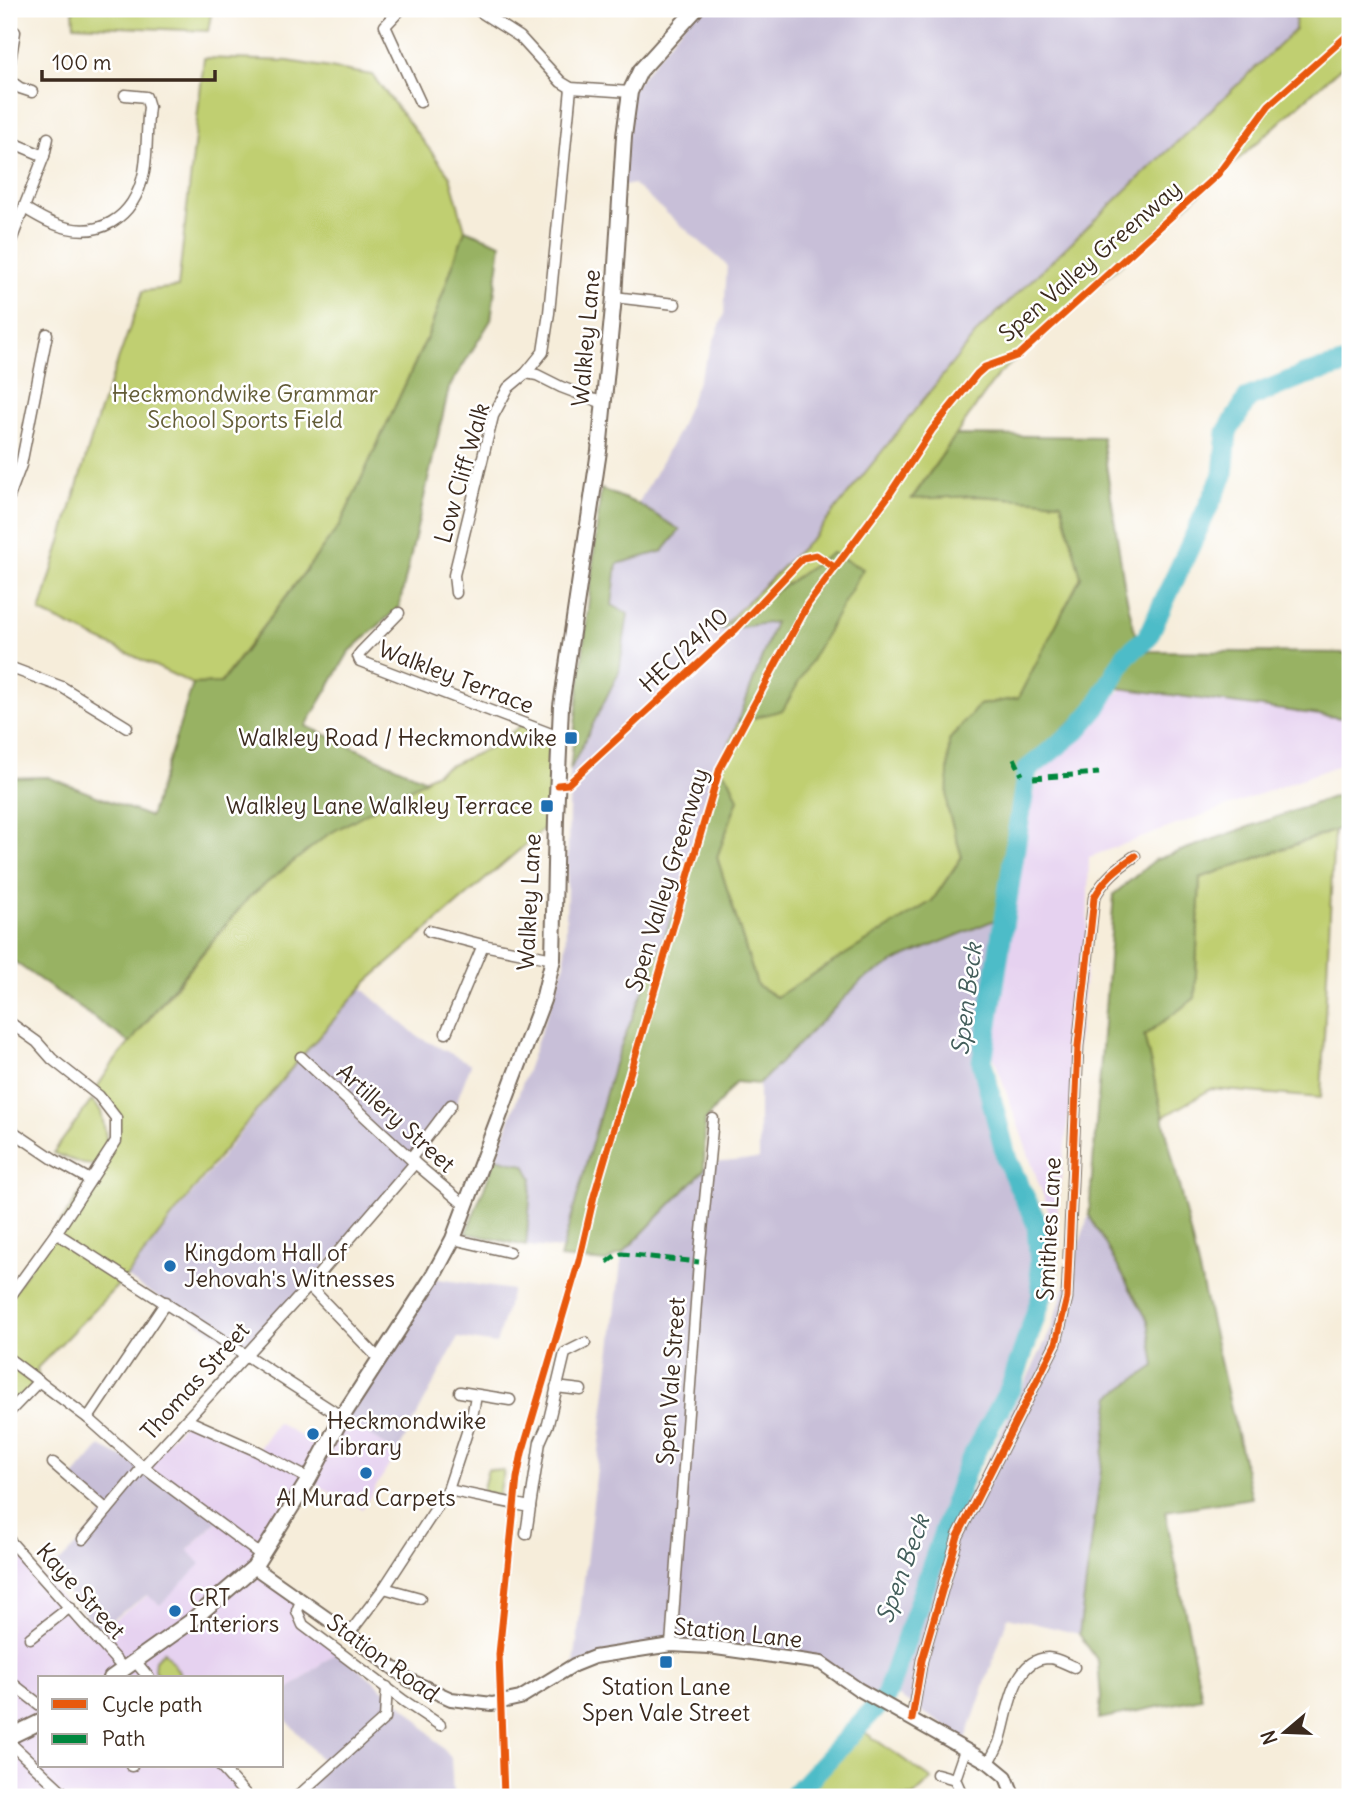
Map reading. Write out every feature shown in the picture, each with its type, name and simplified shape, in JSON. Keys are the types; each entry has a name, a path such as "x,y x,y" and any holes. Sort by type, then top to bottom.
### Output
{"main road":[{"path":"630,92 640,71 696,9"},
{"name":"Walkley Lane","path":"114,1676 190,1622 257,1561 309,1479 342,1417 432,1278 453,1239 543,1000 554,959 561,706 598,451 614,297 621,170 630,92"},
{"path":"9,1739 38,1723"}],"street":[{"path":"401,9 385,26 420,102"},
{"path":"476,9 520,37 561,82 571,88 630,92"},
{"path":"9,67 15,32"},
{"path":"9,80 32,92"},
{"name":"Low Cliff Walk","path":"456,593 454,575 494,416 508,388 526,373 543,352 571,88"},
{"path":"24,208 51,223 88,231 104,227 122,216 136,198 144,171 150,96 125,94"},
{"path":"9,246 44,156 48,138"},
{"path":"9,141 44,156"},
{"path":"614,297 675,304"},
{"path":"9,497 21,465 47,334"},
{"path":"526,373 603,402"},
{"name":"Walkley Terrace","path":"399,613 361,652 358,656 360,661 559,740"},
{"path":"9,667 62,687 127,727"},
{"name":"Smithies Lane","path":"912,1719 922,1660 958,1536 1056,1343 1067,1298 1078,1046 1094,898 1102,884 1117,868 1135,856"},
{"path":"429,931 554,959"},
{"path":"446,1033 483,945"},
{"path":"9,1022 37,1042 52,1059 99,1096 116,1118 116,1141 56,1233 9,1298"},
{"name":"Artillery Street","path":"301,1057 413,1161 466,1206"},
{"name":"Thomas Street","path":"83,1539 143,1467 309,1286 413,1161 451,1105"},
{"name":"Spen Vale Street","path":"671,1645 699,1262 713,1119"},
{"path":"9,1129 90,1181"},
{"path":"56,1233 342,1417"},
{"path":"453,1239 509,1252"},
{"path":"309,1286 380,1360"},
{"path":"88,1419 166,1302"},
{"path":"526,1534 540,1442 548,1424 565,1353 585,1343"},
{"path":"9,1359 88,1419 257,1561"},
{"path":"9,1412 39,1381"},
{"path":"556,1388 581,1390"},
{"path":"460,1392 510,1400"},
{"path":"349,1634 384,1588 448,1490 472,1417 476,1396"},
{"path":"187,1420 257,1451 309,1479"},
{"path":"53,1463 107,1510"},
{"path":"448,1490 530,1507"},
{"name":"Kaye Street","path":"9,1540 69,1607 130,1665 146,1676"},
{"name":"Station Road","path":"257,1561 301,1601 297,1611 303,1625 440,1724"},
{"path":"384,1588 420,1598"},
{"name":"Station Lane","path":"301,1601 409,1680 451,1699 492,1704 520,1698 574,1665 594,1657 671,1645 709,1647 821,1663 989,1763"},
{"path":"30,1638 69,1607"},
{"path":"1014,1797 1006,1777 989,1763 999,1744 1014,1689 1028,1667 1041,1659 1051,1658 1074,1667"},
{"path":"9,1681 38,1703"},
{"path":"298,1797 385,1718 387,1688"},
{"path":"9,1739 38,1768"},
{"path":"963,1797 955,1779 965,1750"},
{"path":"38,1768 68,1797"},
{"path":"222,1768 248,1797"},
{"path":"937,1774 955,1779"}],"shaded area":[{"path":"696,9 1296,9 1295,30 983,327 816,534 721,629 776,622 720,767 685,884 614,1064 562,1249 526,1246 532,1178 525,1165 496,1158 565,963 570,770 619,672 612,605 617,564 663,551 679,530 638,504 678,432 724,315 727,265 633,184 620,187 630,92"},
{"path":"1123,688 1350,719 1350,761 1089,857 1086,967 1055,1229 992,1052 1022,849 1040,768"},
{"path":"997,919 997,962 982,1062 1007,1160 1037,1224 1042,1296 1011,1387 967,1467 886,1696 868,1694 821,1663 671,1645 574,1665 622,1254 710,1163 759,1159 759,1084 861,981 902,958"},
{"path":"362,988 417,1036 471,1064 456,1103 415,1163 247,1354 126,1277 301,1057"},
{"path":"1089,1215 1148,1321 1155,1366 1111,1396 1079,1634 1008,1617 966,1739 894,1694 953,1529 1050,1332"},
{"path":"432,1278 512,1290 496,1344 458,1338 397,1453 342,1417"},
{"path":"342,1417 397,1453 362,1509 308,1479 254,1567 301,1601 303,1625 338,1651 284,1693 284,1676 38,1676 38,1768 222,1768 248,1797 9,1797 9,1540 94,1634 148,1595 160,1605 188,1550 217,1522 143,1467 187,1420 257,1451 277,1422 321,1449"},
{"path":"100,1446 143,1467 217,1521 188,1550 201,1564 160,1605 147,1595 98,1629 49,1572 83,1539 107,1510 72,1479"},
{"path":"338,1651 411,1712 451,1758 453,1797 295,1797 327,1766 284,1717 284,1693"}],"green space":[{"path":"73,9 212,9 208,31 74,25"},
{"path":"1296,9 1350,9 1350,59 997,376 912,498 977,496 1062,502 1081,577 1018,699 979,705 947,807 962,856 932,901 777,997 757,985 717,857 738,800 730,780 720,768 738,722 783,710 832,554 719,630 816,534 979,330 1295,30"},
{"name":"Heckmondwike Grammar School Sports Field","path":"204,58 288,61 372,75 450,176 465,230 429,333 340,525 220,683 193,684 40,612 99,413 143,291 178,287"},
{"path":"465,230 501,244 491,320 449,388 399,607 349,652 306,726 426,780 327,835 249,897 130,1043 9,958 9,778 48,777 150,817 193,684 221,683 340,525 429,333"},
{"path":"956,435 1102,437 1125,590 1139,651 1350,653 1350,719 1111,687 1025,762 997,919 902,958 861,981 759,1084 736,1082 705,1121 704,1170 622,1254 607,1262 560,1258 614,1064 685,884 720,768 730,780 738,799 717,857 757,985 776,997 932,901 962,857 947,807 949,740 979,705 1018,698 1081,577 1061,502 977,496 912,499"},
{"path":"601,489 638,504 680,530 663,551 617,564 612,605 628,614 619,672 570,770"},
{"path":"832,553 863,569 783,710 738,722 775,622 719,630"},
{"path":"524,723 559,737 556,818 367,982 220,1155 126,1277 37,1368 39,1381 9,1412 9,1298 116,1141 116,1118 94,1092 113,1063 249,897 327,835 445,768 496,745"},
{"path":"1350,791 1350,825 1200,878 1195,998 1144,1036 1252,1498 1165,1511 1202,1698 1099,1719 1101,1697 1098,1661 1079,1634 1111,1396 1155,1366 1148,1321 1089,1215 1114,894 1155,860"},
{"path":"1334,831 1321,1098 1211,1089 1163,1117 1144,1035 1195,998 1200,878"},
{"path":"92,1100 101,1111 108,1147 94,1165 83,1164 53,1153"},
{"path":"496,1158 525,1165 532,1178 526,1246 466,1233"},
{"path":"488,1469 504,1471 499,1495 482,1492"},
{"path":"164,1651 180,1673 176,1676 159,1676 154,1670 155,1660"},
{"path":"863,1731 932,1779 913,1797 787,1797"}],"waterway":[{"name":"Spen Beck","path":"793,1797 886,1696 967,1467 1011,1387 1042,1296 1037,1224 1007,1160 982,1062 1027,770 1077,730 1096,708 1126,655 1147,638 1223,475 1227,432 1248,398 1304,375 1350,363"}],"marked path":[{"path":"1014,758 1022,775"},
{"path":"1033,778 1099,773"},
{"path":"607,1262 622,1254 699,1262"}],"cycle path":[{"name":"Spen Valley Greenway","path":"504,1797 499,1654 517,1478 522,1453 579,1261 594,1196 720,768 808,604 887,498 932,430 977,374 985,367 1019,355 1218,174 1269,105 1350,33"},
{"name":"HEC/24/10","path":"558,785 568,784 735,630 803,558 816,555 834,567"},
{"path":"912,1719 922,1660 958,1536 1056,1343 1067,1298 1078,1046 1094,898 1112,874 1135,856"}],"place":[{"name":"Walkley Road / Heckmondwike","path":"571,738"},
{"name":"Walkley Lane Walkley Terrace","path":"547,806"},
{"name":"Kingdom Hall of Jehovah's Witnesses","path":"170,1266"},
{"name":"Heckmondwike Library","path":"313,1434"},
{"name":"Al Murad Carpets","path":"366,1473"},
{"name":"CRT Interiors","path":"175,1611"},
{"name":"Station Lane Spen Vale Street","path":"666,1662"}]}
